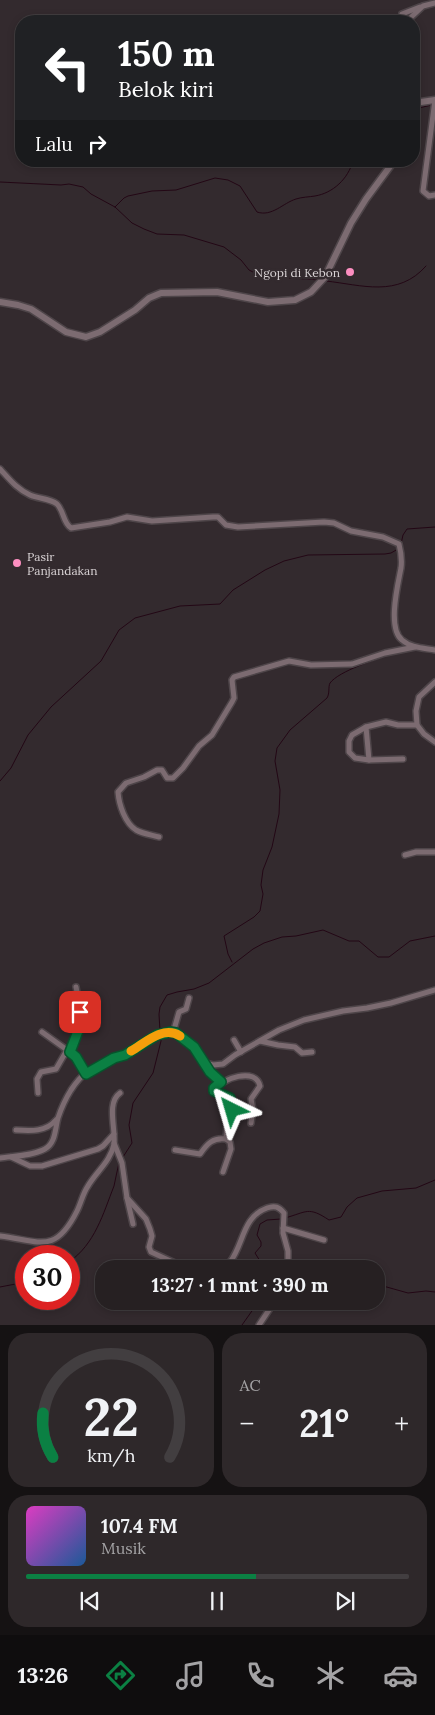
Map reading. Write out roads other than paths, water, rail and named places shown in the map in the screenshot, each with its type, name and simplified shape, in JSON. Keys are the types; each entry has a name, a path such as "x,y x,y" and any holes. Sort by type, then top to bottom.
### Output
{"street":[{"path":"402,14 435,2"},
{"path":"413,15 423,6"},
{"path":"420,103 435,100 423,191 429,196 435,196"},
{"path":"0,302 31,309 66,332 86,337 100,332 135,310 149,298 161,293 217,292 268,302 295,300 311,292 324,277 356,215 390,167"},
{"path":"0,469 9,481 20,490 55,503 71,528 110,522 127,517 152,521 218,517 226,525 238,527 334,523 351,531 391,540 399,544 401,557 401,567 396,588 396,629 400,639 416,647 435,650"},
{"path":"159,837 136,830 123,813 119,804 118,792 126,783 157,770 162,770 167,778 173,778 183,768 198,746 212,735 232,702 234,698 232,680 234,677 289,661 311,665 352,664 385,653 416,647"},
{"path":"435,682 419,697 416,704 417,725 424,734 435,742"},
{"path":"403,759 369,760 355,758 349,752 349,741 352,735 366,727 386,722 398,725 417,725"},
{"path":"366,727 369,760"},
{"path":"405,855 416,852 435,852"},
{"path":"38,1093 37,1079 41,1072 56,1069 69,1051 78,1031 80,1012 76,987"},
{"path":"205,1063 213,1065 223,1064 279,1030 304,1020 391,1003 435,990"},
{"path":"174,1033 179,1012 186,1009 189,998"},
{"path":"42,1032 76,1057 86,1074"},
{"path":"16,1130 31,1131 51,1126 80,1078 114,1058 125,1055 157,1035 165,1033 174,1033 194,1047 210,1072 221,1082"},
{"path":"234,1040 241,1052"},
{"path":"260,1041 297,1048 302,1053 312,1052"},
{"path":"226,1139 227,1124 232,1108 230,1098 214,1091 214,1088 221,1082 245,1076 255,1077 259,1082 260,1086 251,1099 253,1110 251,1123"},
{"path":"0,1236 44,1242 52,1240 65,1231 88,1186 109,1157 114,1142 112,1127 114,1102 120,1093"},
{"path":"0,1158 30,1154 45,1149 54,1138 58,1117"},
{"path":"11,1157 30,1166 42,1166 98,1149 114,1134"},
{"path":"175,1150 200,1154 212,1140 226,1139 230,1142 231,1149 223,1172"},
{"path":"114,1142 122,1163 133,1224"},
{"path":"127,1198 148,1223 152,1236 149,1247 151,1252 168,1260"},
{"path":"230,1260 244,1231 257,1213 275,1206 282,1210 285,1218 283,1228 288,1260"},
{"path":"283,1228 324,1240"},
{"path":"259,1325 269,1310"}],"waterway":[{"path":"420,108 432,105"},
{"path":"115,207 128,196 152,191 176,190 215,178 228,180 240,186 257,212 268,213 296,199 328,192 344,179 351,167"},
{"path":"0,182 69,184 83,187 91,194 115,207 132,223 157,234 184,235 224,247 241,260 249,270 261,276 320,280"},
{"path":"326,281 379,287 392,286 415,276 426,266"},
{"path":"401,544 407,529 435,527"},
{"path":"0,781 11,768 28,735 51,707 101,661 119,630 135,618 180,606 220,604 233,590 265,570 284,561 308,555 385,554 398,549"},
{"path":"232,962 224,936 254,917 260,911 263,894 261,885 263,870 272,847 279,814 280,790 275,761 277,748 290,730 327,698 330,683 341,674 391,654"},
{"path":"160,1031 160,1007 167,995 194,989 209,983 253,949 264,943 282,937 323,930 349,941 359,941 378,957 389,957 410,941 435,936"},
{"path":"123,1157 132,1143 129,1125 133,1103 153,1073 161,1035"},
{"path":"80,1252 92,1237 102,1218 114,1186 119,1163"},
{"path":"285,1218 303,1212 316,1213 329,1220 341,1217 347,1207 357,1198 382,1191 416,1188 435,1180"},
{"path":"259,1260 255,1253 261,1246 257,1235 260,1224 267,1220 281,1219"},
{"path":"0,1287 15,1284"},
{"path":"385,1287 408,1293 435,1292"},
{"path":"242,1325 253,1310"}],"place":[{"name":"Ngopi di Kebon","path":"350,272"},
{"name":"Pasir Panjandakan","path":"17,563"}]}
